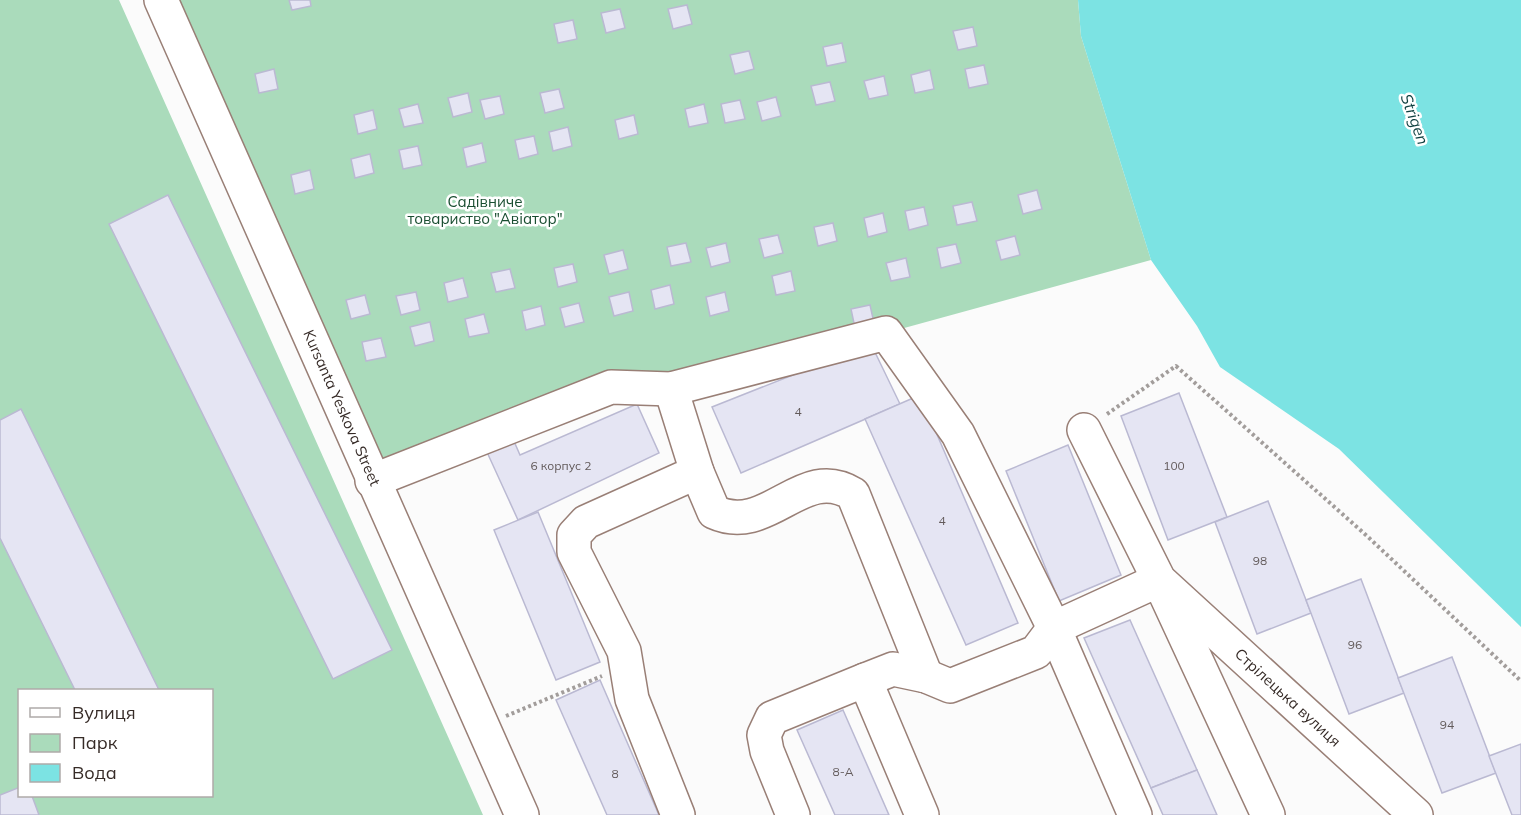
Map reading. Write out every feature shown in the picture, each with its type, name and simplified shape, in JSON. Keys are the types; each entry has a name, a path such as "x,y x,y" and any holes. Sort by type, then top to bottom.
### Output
{"street":[{"name":"Kursanta Yeskova Street","path":"161,0 372,481 522,815"},
{"path":"372,481 611,387 671,389 886,333 958,434 1054,628 1136,815"},
{"path":"671,389 697,472 714,512 729,519 746,518 822,484 839,486 853,494 926,676"},
{"path":"1084,430 1159,580 1268,815"},
{"path":"678,815 632,699 624,651 574,552 574,535 586,522 697,472"},
{"path":"793,815 767,751 764,735 772,718 893,669 926,676 950,686 1036,652 1054,628 1159,580"},
{"name":"Стрілецька вулиця","path":"1159,580 1416,815"},
{"path":"866,680 922,815"}],"path":[{"path":"1084,430 1176,366 1367,536 1521,681"},
{"path":"484,726 626,666"}],"green space":[{"path":"0,0 119,0 483,815 0,815"},
{"name":"Садівниче товариство \"Авіатор\"","path":"161,0 1078,0 1081,36 1151,260 886,333 611,387 372,481"}],"water":[{"name":"Strigen","path":"1078,0 1521,0 1521,627 1339,449 1220,367 1197,326 1151,260 1081,36"}],"building":[{"path":"289,0 310,0 311,6 292,10"},
{"path":"687,5 692,24 673,29 668,9"},
{"path":"620,9 625,28 606,33 601,13"},
{"path":"573,20 577,39 558,43 554,24"},
{"path":"973,27 977,46 958,50 953,31"},
{"path":"842,43 846,62 827,66 823,47"},
{"path":"749,51 754,69 735,74 730,55"},
{"path":"984,65 988,84 969,88 965,69"},
{"path":"274,69 278,89 259,93 255,74"},
{"path":"930,70 934,89 915,93 911,75"},
{"path":"884,76 888,95 869,99 864,81"},
{"path":"830,82 835,101 816,105 811,86"},
{"path":"559,89 564,108 545,113 540,93"},
{"path":"468,93 472,112 453,117 448,98"},
{"path":"500,96 504,114 485,119 480,100"},
{"path":"776,97 781,116 762,121 757,102"},
{"path":"740,100 745,119 725,123 721,104"},
{"path":"418,104 423,123 404,127 399,109"},
{"path":"704,104 708,123 689,127 685,109"},
{"path":"373,110 377,129 358,134 354,115"},
{"path":"634,115 638,134 619,139 615,120"},
{"path":"568,127 572,146 553,151 549,132"},
{"path":"534,136 538,154 519,159 515,140"},
{"path":"482,143 486,162 467,167 463,148"},
{"path":"418,146 422,165 403,169 399,150"},
{"path":"370,154 374,173 355,178 351,159"},
{"path":"310,170 314,189 295,194 291,175"},
{"path":"1037,190 1042,209 1023,214 1018,195"},
{"path":"168,195 392,650 333,679 109,224"},
{"path":"972,202 977,221 957,225 953,206"},
{"path":"924,207 928,225 909,230 905,211"},
{"path":"883,213 887,232 868,237 864,218"},
{"path":"833,223 837,241 818,246 814,227"},
{"path":"778,235 783,253 764,258 759,239"},
{"path":"1015,236 1020,255 1001,260 996,241"},
{"path":"686,243 691,262 671,266 667,247"},
{"path":"726,243 730,262 711,267 706,248"},
{"path":"956,244 961,263 941,268 937,248"},
{"path":"623,250 628,269 609,274 604,255"},
{"path":"906,258 910,277 891,281 886,263"},
{"path":"573,264 577,282 558,287 554,268"},
{"path":"510,269 515,288 496,292 491,273"},
{"path":"791,271 795,291 776,295 772,276"},
{"path":"463,278 468,297 448,302 444,283"},
{"path":"670,285 674,304 655,309 651,290"},
{"path":"416,292 420,310 401,315 396,296"},
{"path":"629,292 633,311 614,316 609,297"},
{"path":"725,292 729,311 710,316 706,297"},
{"path":"365,295 370,314 351,319 346,300"},
{"path":"579,303 584,322 565,327 560,308"},
{"path":"870,305 874,323 855,328 851,309"},
{"path":"541,306 545,325 526,330 522,311"},
{"path":"484,314 489,333 469,337 465,319"},
{"path":"430,322 434,341 415,346 410,327"},
{"path":"381,338 386,357 366,361 362,342"},
{"path":"871,344 900,404 741,473 712,407"},
{"path":"1179,393 1227,517 1168,540 1121,416"},
{"path":"920,395 1018,623 966,645 865,419"},
{"path":"637,404 659,453 518,520 486,450 513,439 520,455"},
{"path":"21,409 159,689 75,689 0,538 0,420"},
{"path":"1068,445 1121,575 1059,601 1006,471"},
{"path":"1268,501 1311,613 1257,634 1215,522"},
{"path":"538,512 600,662 556,680 494,530"},
{"path":"1361,579 1404,693 1349,714 1306,600"},
{"path":"1130,620 1197,770 1151,788 1084,638"},
{"path":"1452,657 1496,773 1442,793 1398,678"},
{"path":"600,680 659,815 607,815 556,700"},
{"path":"843,710 889,815 835,815 797,730"},
{"path":"1521,744 1521,815 1512,815 1489,756"},
{"path":"1197,770 1217,815 1163,815 1151,788"},
{"path":"18,788 18,797 32,797 39,815 0,815 0,795"}]}
